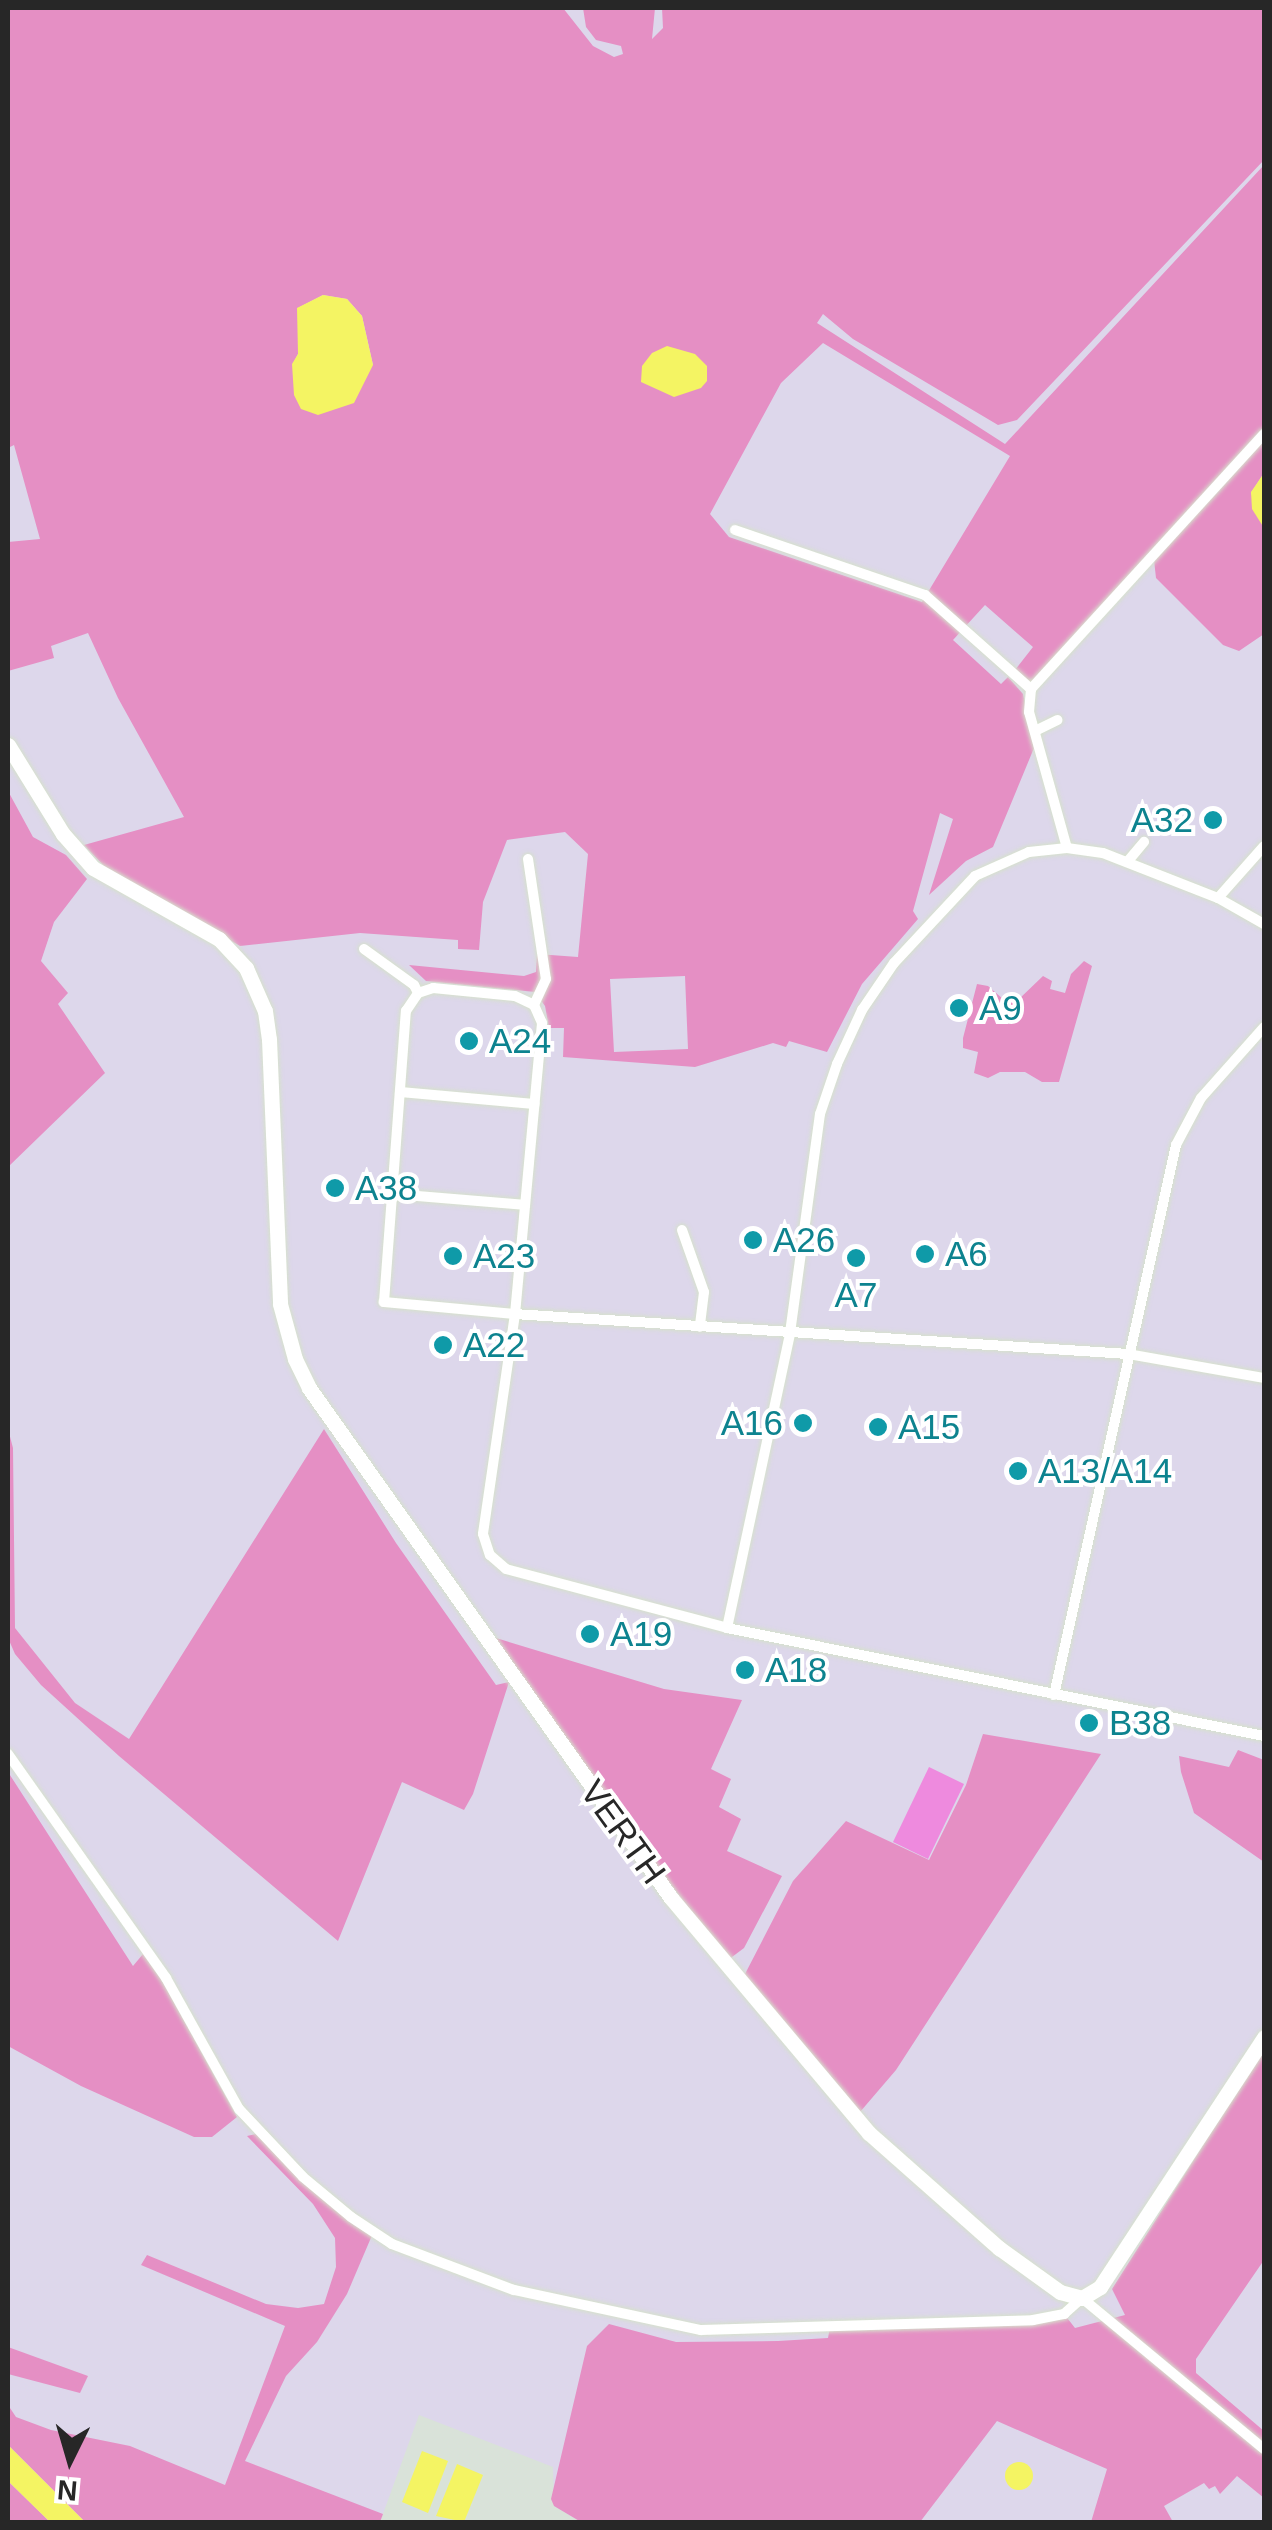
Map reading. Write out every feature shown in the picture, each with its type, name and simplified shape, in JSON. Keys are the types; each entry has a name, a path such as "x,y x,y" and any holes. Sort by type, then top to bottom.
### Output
{"street":[{"path":"1067,848 1029,712 1030,689 1264,434"},
{"path":"735,530 925,595 1030,689"},
{"path":"1035,731 1058,720"},
{"name":"VERTH","path":"8,744 63,834 93,868 199,926 234,953 257,989 269,1039 278,1286 285,1330 310,1388 671,1898 734,1978 897,2161 1037,2277 1060,2292 1082,2298 1264,2449"},
{"path":"1128,861 1144,842"},
{"path":"1218,898 1264,846"},
{"path":"726,1628 790,1333 820,1114 862,1010 894,963 975,876 1029,852 1067,848 1128,861 1218,898 1264,924"},
{"path":"528,859 546,979 534,1005"},
{"path":"364,948 418,993"},
{"path":"1264,1378 1128,1354 700,1327 515,1314 384,1302 406,1010 418,993 433,988 498,994 534,1005 542,1022 515,1314 483,1534 490,1555 506,1569 726,1628 1264,1736"},
{"path":"1054,1695 1176,1144 1201,1098 1264,1026"},
{"path":"400,1092 534,1104"},
{"path":"392,1194 525,1205"},
{"path":"682,1230 704,1292 700,1327"},
{"path":"8,1754 166,1978 239,2109 303,2177 392,2244 514,2290 701,2330 1033,2320 1064,2314 1100,2287 1264,2037"}],"shaded area":[{"path":"8,8 563,8 593,46 614,57 623,54 621,46 596,40 586,27 583,8 655,8 652,39 663,28 662,8 1264,8 1264,160 1017,420 998,425 853,339 823,314 817,323 1005,444 1264,165 1264,434 1252,450 1264,441 1264,473 1251,493 1264,528 1264,634 1239,651 1223,645 1156,578 1154,560 1034,686 1015,670 1033,647 985,605 953,640 1001,684 1008,677 1023,694 1034,748 993,847 966,861 929,895 953,819 940,813 913,911 918,919 862,984 827,1052 789,1041 786,1047 773,1043 695,1067 563,1057 564,1028 549,1028 545,1006 535,992 426,981 409,965 524,976 536,972 537,954 578,957 588,854 565,832 507,840 483,902 479,950 458,949 458,940 360,933 240,946 104,866 84,845 184,817 118,698 88,633 51,646 54,658 8,671 8,542 40,539 14,445 8,448","holes":["323,295 347,299 362,316 373,365 293,364 298,354 298,308","823,343 1010,456 922,602 729,537 710,514 781,383","685,976 688,1049 614,1052 610,979"]},
{"path":"323,295 347,299 362,316 373,365 354,403 318,415 301,409 294,395 292,364 298,354 297,308"},
{"path":"667,346 695,354 707,366 707,381 701,388 674,397 641,382 642,366 652,353"},
{"path":"1264,473 1264,528 1252,509 1251,492"},
{"path":"8,791 33,837 66,855 87,879 54,922 41,961 68,993 58,1004 105,1073 8,1167"},
{"path":"1084,961 1092,966 1059,1082 1042,1082 1025,1072 1000,1072 988,1078 974,1073 978,1052 963,1048 963,1038 977,984 988,986 1003,999 1018,1000 1043,976 1052,981 1050,989 1065,993 1071,974"},
{"path":"8,1429 13,1448 15,1628 75,1703 129,1739 324,1429 396,1543 496,1685 509,1682 473,1794 464,1810 402,1782 338,1941 119,1756 41,1685 15,1654 8,1638"},
{"path":"496,1638 664,1689 742,1700 711,1769 731,1779 719,1807 741,1819 727,1851 782,1876 744,1948 728,1960 608,1801"},
{"path":"983,1734 1101,1754 896,2070 860,2112 749,1987 745,1974 793,1881 846,1821 929,1860 966,1785"},
{"path":"1238,1750 1264,1760 1264,1862 1194,1813 1181,1772 1179,1756 1229,1767"},
{"path":"929,1767 964,1784 928,1859 893,1842"},
{"path":"8,1772 133,1966 143,1954 161,1979 237,2117 212,2137 194,2137 81,2086 8,2046"},
{"path":"1264,2049 1264,2260 1196,2359 1196,2373 1264,2431 1264,2498 1237,2476 1220,2494 1215,2486 1209,2489 1204,2483 1164,2506 1173,2522 1091,2522 1107,2469 997,2421 920,2522 581,2522 554,2506 551,2499 587,2346 609,2324 676,2342 778,2341 828,2338 830,2327 1064,2314 1075,2328 1125,2315 1112,2289"},
{"path":"260,2133 373,2233 347,2294 317,2342 286,2376 245,2461 383,2514 380,2522 85,2522 8,2445 8,2405 16,2417 51,2430 130,2446 225,2485 285,2326 141,2265 147,2255 266,2304 298,2308 324,2304 336,2267 335,2238 313,2204 247,2136"},
{"path":"8,2347 88,2376 80,2393 8,2374"},
{"path":"419,2415 553,2467 554,2506 581,2522 380,2522"},
{"path":"8,2445 85,2522 50,2522 8,2481"},
{"path":"422,2451 448,2461 428,2513 402,2502"},
{"path":"1019,2462 1029,2466 1033,2476 1029,2486 1019,2490 1009,2486 1005,2476 1009,2466"},
{"path":"457,2464 483,2475 464,2522 436,2516"},
{"path":"8,2481 50,2522 8,2522"}],"place":[{"name":"A32","path":"1213,820"},
{"name":"A9","path":"959,1008"},
{"name":"A24","path":"469,1041"},
{"name":"A38","path":"335,1188"},
{"name":"A26","path":"753,1240"},
{"name":"A6","path":"925,1254"},
{"name":"A23","path":"453,1256"},
{"name":"A7","path":"856,1258"},
{"name":"A22","path":"443,1345"},
{"name":"A16","path":"803,1423"},
{"name":"A15","path":"878,1427"},
{"name":"A13/A14","path":"1018,1471"},
{"name":"A19","path":"590,1634"},
{"name":"A18","path":"745,1670"},
{"name":"B38","path":"1089,1723"}]}
